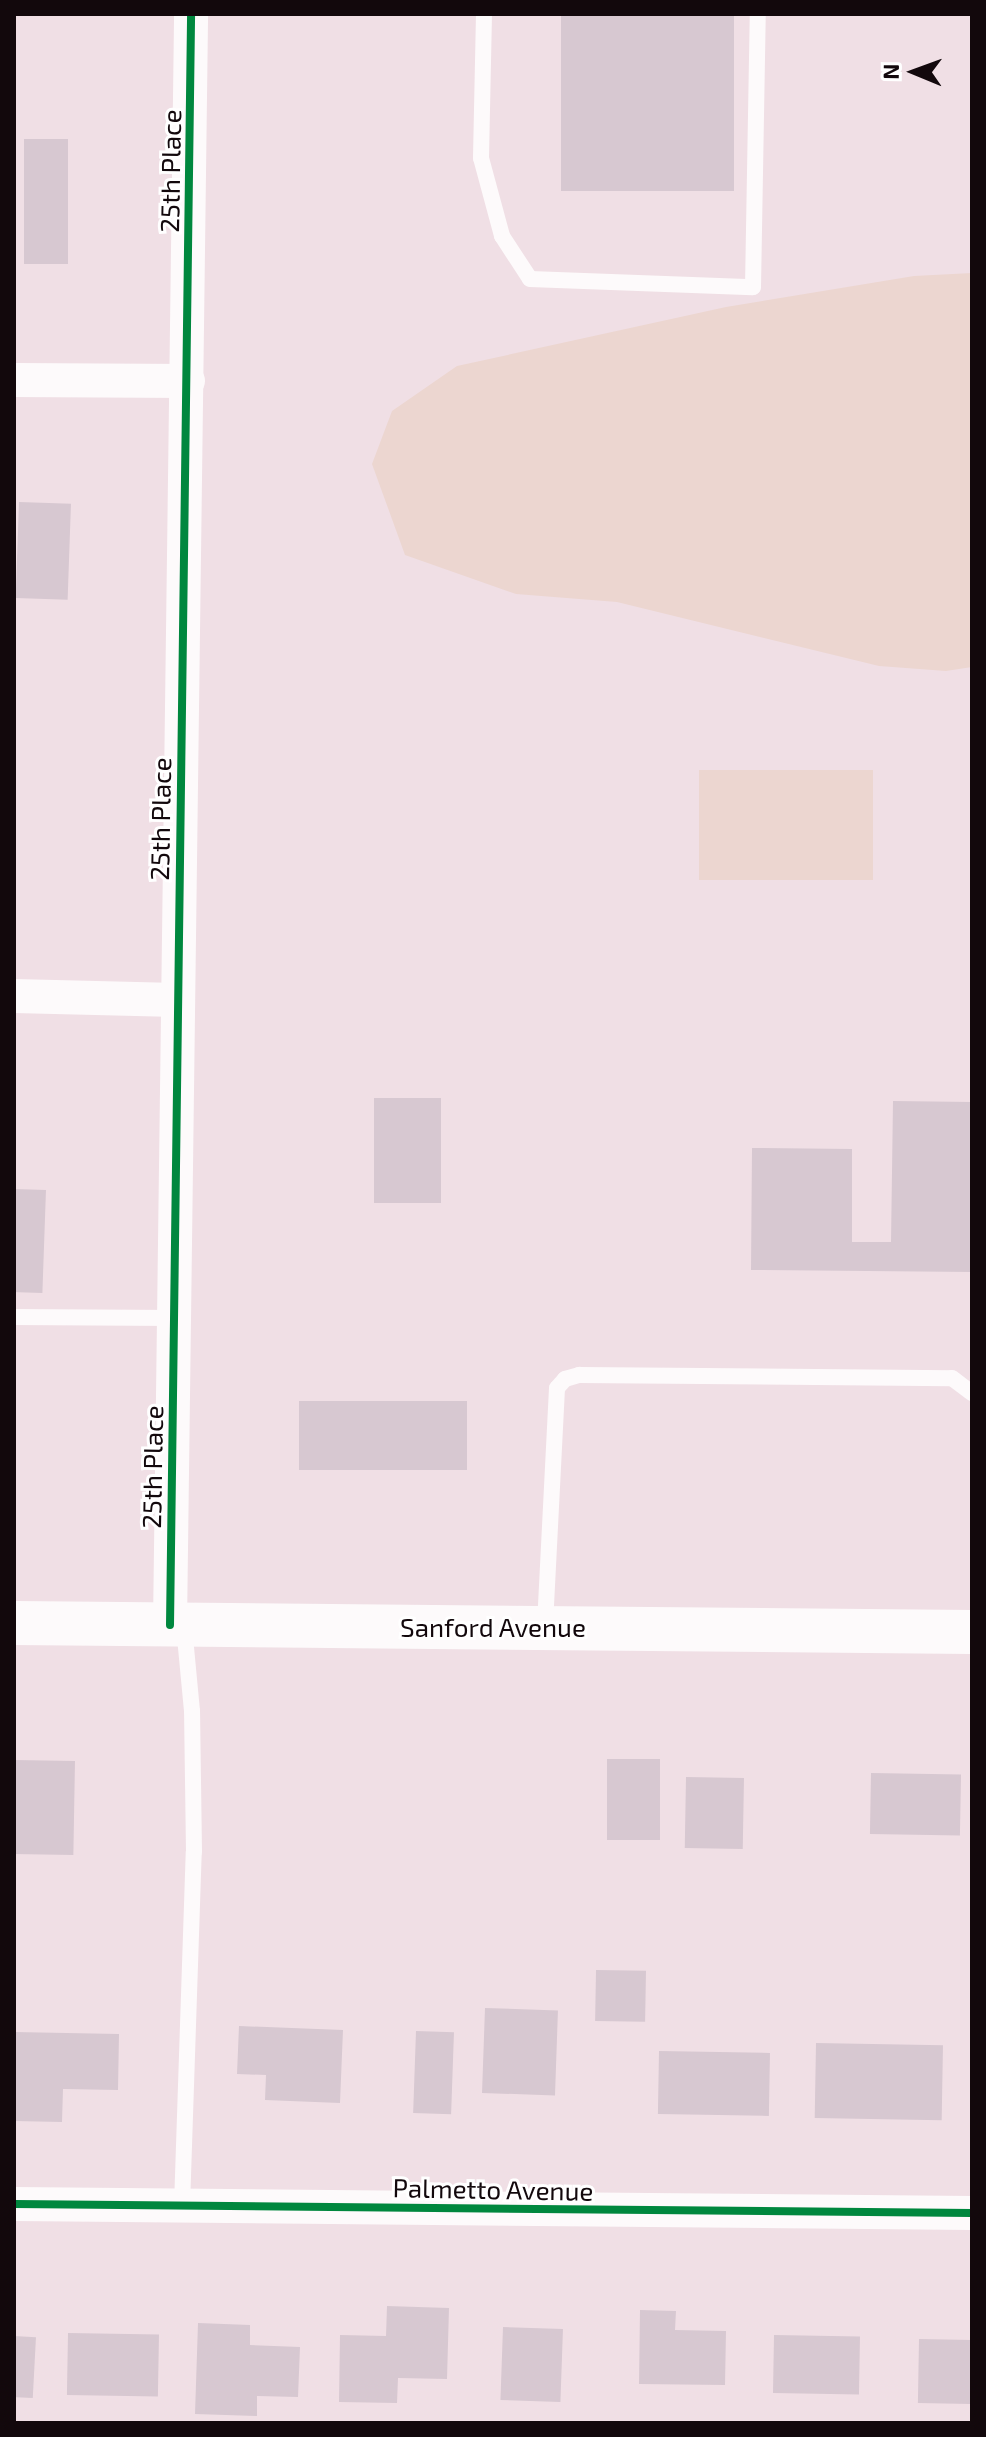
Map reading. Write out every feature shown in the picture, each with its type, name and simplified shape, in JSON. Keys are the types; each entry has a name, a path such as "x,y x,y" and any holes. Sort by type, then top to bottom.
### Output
{"main road":[{"name":"Sanford Avenue","path":"14,1623 972,1632"}],"street":[{"name":"25th Place","path":"177,1625 174,1318 191,14"},
{"path":"14,380 188,381"},
{"path":"14,996 177,1000"},
{"name":"Palmetto Avenue","path":"14,2204 972,2213"}],"lane":[{"path":"484,14 481,158 502,236 530,279 753,287 758,14"},
{"path":"14,1317 174,1318"},
{"path":"545,1627 557,1388 565,1379 579,1375 952,1378 972,1393"},
{"path":"177,1625 192,1711 194,1852 182,2206"}],"shaded area":[{"path":"972,273 972,667 946,671 879,666 617,602 516,594 405,555 372,464 392,411 457,366 726,307 914,276"},
{"path":"699,770 873,770 873,880 699,880"}],"building":[{"path":"561,14 734,14 734,191 561,191"},
{"path":"24,139 68,139 68,264 24,264"},
{"path":"19,502 71,504 68,600 16,598"},
{"path":"374,1098 441,1098 441,1203 374,1203"},
{"path":"893,1101 972,1102 972,1272 751,1270 752,1148 852,1149 852,1242 891,1242"},
{"path":"14,1189 46,1190 42,1293 14,1292"},
{"path":"299,1401 467,1401 467,1470 299,1470"},
{"path":"607,1759 660,1759 660,1840 607,1840"},
{"path":"14,1760 75,1761 73,1855 14,1854"},
{"path":"871,1773 961,1775 960,1836 870,1834"},
{"path":"686,1777 744,1778 743,1849 685,1848"},
{"path":"596,1970 646,1971 645,2022 595,2021"},
{"path":"485,2008 558,2011 555,2095 482,2093"},
{"path":"239,2026 343,2030 340,2103 265,2100 266,2075 237,2074"},
{"path":"416,2031 454,2032 451,2114 413,2113"},
{"path":"14,2032 119,2034 118,2090 63,2089 62,2122 14,2121"},
{"path":"816,2043 943,2045 942,2120 815,2118"},
{"path":"659,2051 770,2053 769,2116 658,2114"},
{"path":"387,2306 449,2308 447,2379 398,2378 397,2403 339,2402 340,2335 386,2336"},
{"path":"640,2310 676,2311 675,2330 726,2331 725,2385 639,2384"},
{"path":"198,2323 250,2325 250,2345 300,2347 298,2397 257,2396 257,2416 195,2414"},
{"path":"503,2327 563,2329 560,2402 500,2400"},
{"path":"68,2333 159,2335 158,2397 67,2395"},
{"path":"774,2335 860,2337 859,2394 773,2393"},
{"path":"14,2336 36,2337 33,2398 14,2397"},
{"path":"919,2339 972,2340 971,2404 918,2403"}],"cycle path":[{"path":"170,1625 191,14"},
{"path":"14,2204 972,2213"}]}
